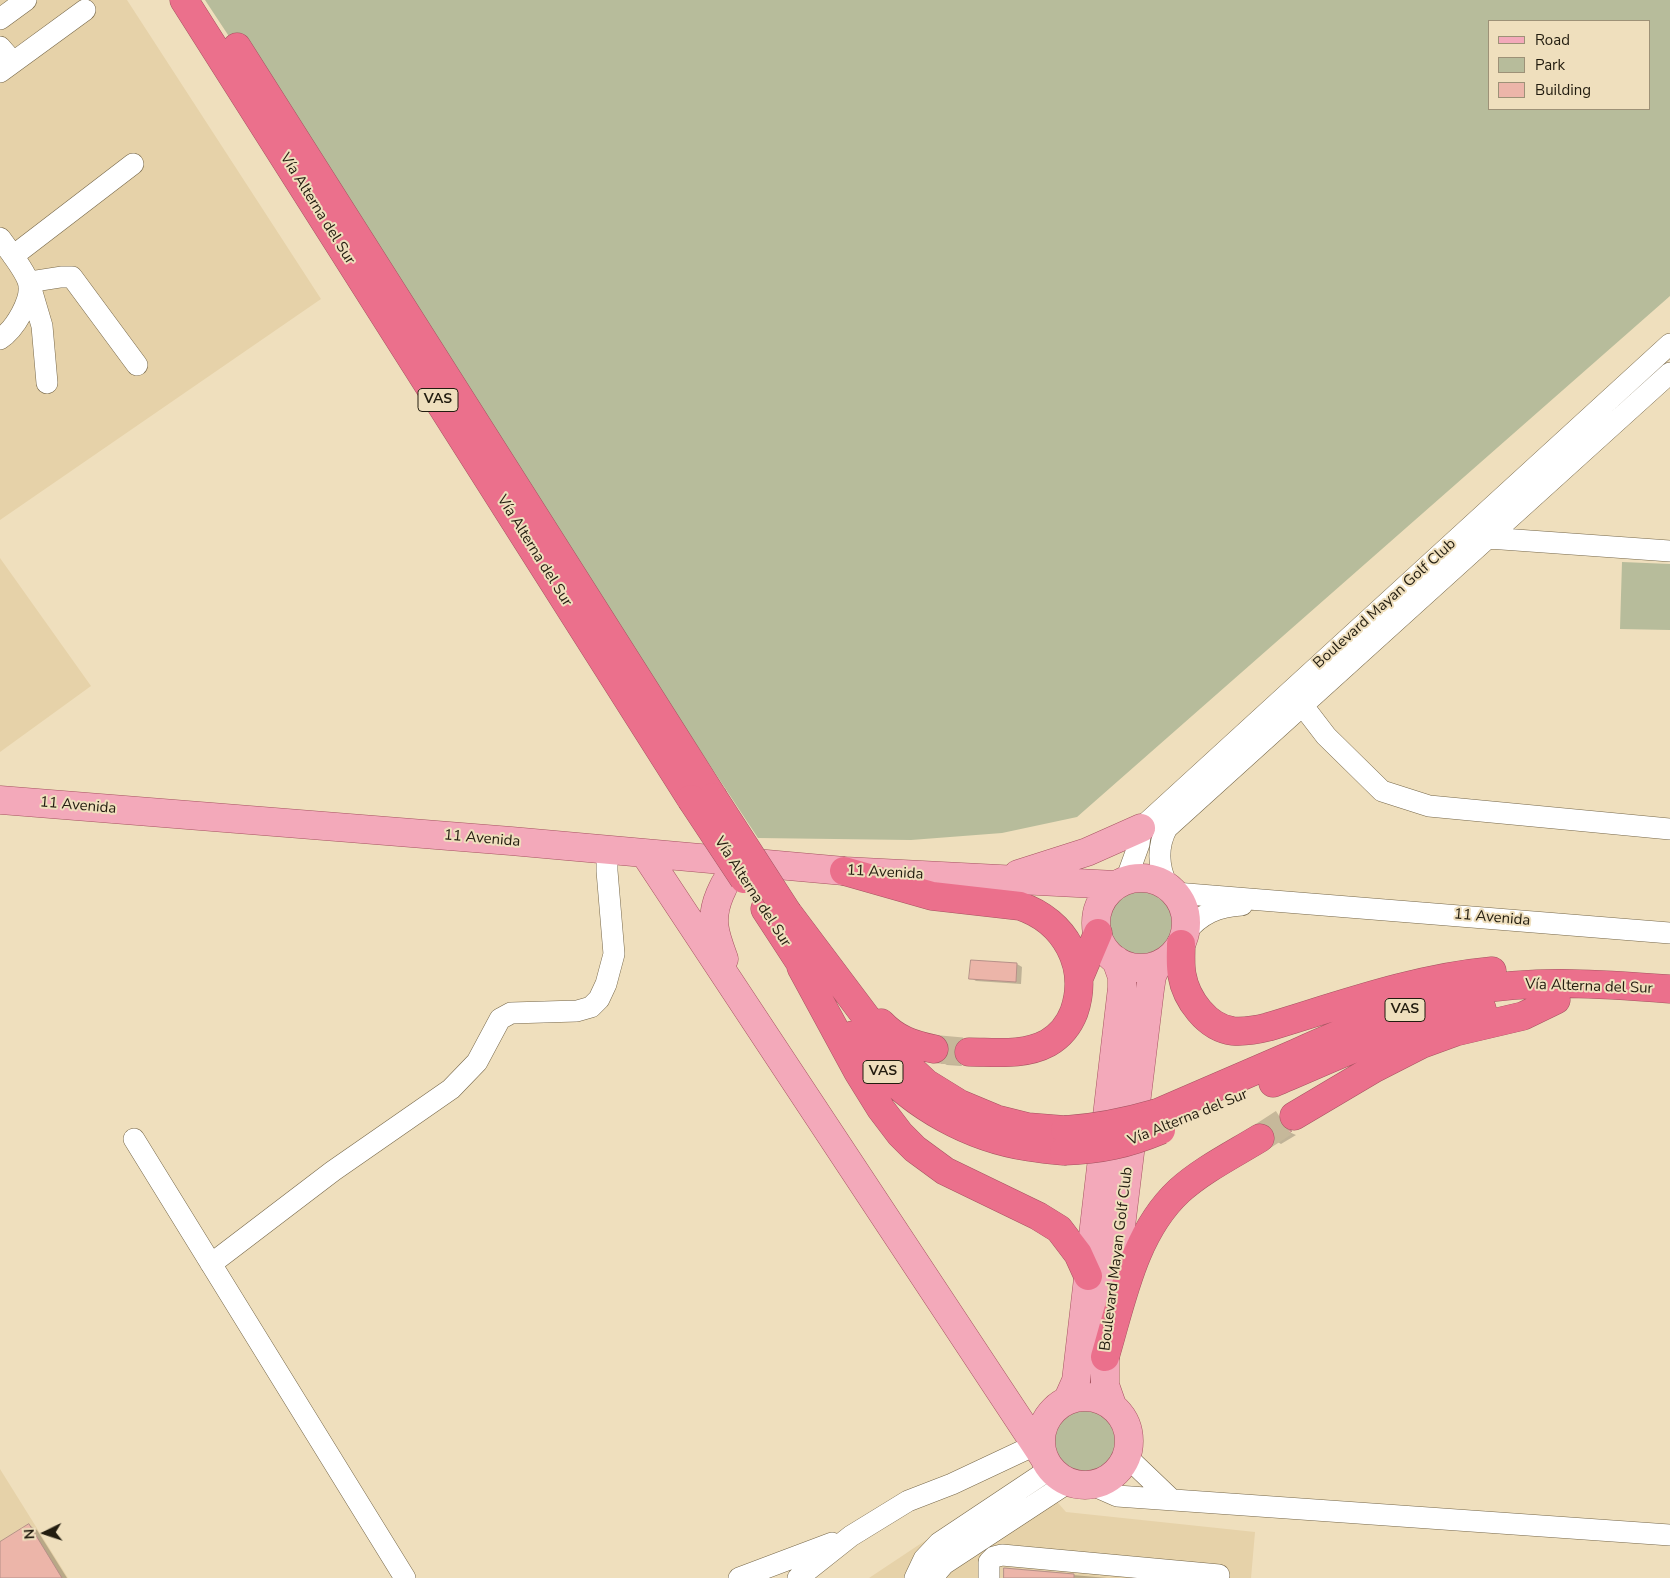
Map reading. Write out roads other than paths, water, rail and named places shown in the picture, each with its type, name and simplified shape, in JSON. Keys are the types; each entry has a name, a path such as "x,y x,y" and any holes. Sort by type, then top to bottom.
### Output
{"highway":[{"name":"Vía Alterna del Sur","path":"184,0 702,798 783,915 891,1050 926,1083 960,1104 996,1119 1028,1127 1091,1150 1134,1141 1159,1121 1343,1032 1427,1002 1470,991 1520,984 1619,985 1670,990"},
{"name":"Vía Alterna del Sur","path":"207,0 702,798"},
{"path":"844,871 932,896 1005,903 1032,910 1057,928 1066,939 1074,954 1079,978 1079,992 1072,1018 1064,1029 1052,1040 1038,1047 1018,1052 969,1052"},
{"name":"Vía Alterna del Sur","path":"783,915 801,967 873,1062 922,1105 954,1123 987,1136 1028,1147 1064,1140"},
{"path":"783,915 888,1030 901,1039 917,1046 934,1050"},
{"path":"1079,978 1098,923"},
{"path":"1183,939 1182,975 1189,997 1195,1006 1214,1024 1232,1031 1268,1027 1401,988 1448,976 1472,973 1500,970 1552,971 1584,976 1619,985"},
{"path":"801,967 858,1072 881,1109 900,1134 915,1149 945,1171 1038,1216 1059,1230 1078,1254 1088,1276"},
{"name":"Vía Alterna del Sur","path":"1159,1121 1408,1028 1466,1011 1556,1000 1590,999 1670,1005"},
{"path":"1294,1116 1375,1068 1422,1044 1456,1032 1523,1016 1556,1000"},
{"path":"1105,1357 1135,1260 1154,1222 1171,1200 1186,1186 1260,1138"}],"main road":[{"name":"11 Avenida","path":"0,800 844,871 1121,883"},
{"path":"1000,879 1087,852 1141,828"},
{"path":"645,854 990,1376 1058,1468 1103,1482 1113,1476 1121,1467 1127,1457 1130,1446 1129,1434 1126,1423 1112,1405 1102,1399 1091,1396 1079,1396 1063,1402 1038,1407 1024,1405 1013,1399 990,1376"},
{"path":"734,989 714,932 713,918 723,886 730,877 742,869 759,863"},
{"name":"11 Avenida","path":"964,877 1075,894 1084,899 1098,923"},
{"path":"1136,878 1158,880 1171,889 1181,902 1185,912 1186,923 1183,939 1175,953 1158,965 1147,968 1136,968 1116,960 1108,953 1098,923 1102,902 1121,883 1136,878"},
{"name":"Boulevard Mayan Golf Club","path":"1058,1468 1041,1447 1042,1430 1050,1414 1063,1402 1076,1381 1122,988 1122,977 1116,960"},
{"name":"Boulevard Mayan Golf Club","path":"1112,1405 1105,1385 1105,1357 1150,989 1152,976 1158,965"}],"street":[{"path":"0,19 26,0"},
{"path":"4,60 85,10"},
{"path":"13,256 133,164"},
{"path":"0,238 28,282 42,326 48,383"},
{"path":"28,282 72,277 137,365"},
{"path":"0,339 18,321 27,304 28,282"},
{"name":"Boulevard Mayan Golf Club","path":"1141,828 1670,344"},
{"name":"Boulevard Mayan Golf Club","path":"1171,889 1163,876 1160,850 1162,838 1167,828 1670,373"},
{"path":"1488,538 1670,551"},
{"path":"1303,706 1326,736 1382,791 1428,806 1670,829"},
{"path":"1121,883 1139,844 1141,828"},
{"path":"211,1264 333,1171 451,1089 477,1062 500,1019 511,1013 577,1011 591,1007 599,1000 606,984 614,954 606,851"},
{"name":"11 Avenida","path":"1171,889 1670,933"},
{"name":"11 Avenida","path":"1183,939 1199,918 1224,907 1314,903"},
{"path":"134,1139 405,1578"},
{"path":"1127,1457 1172,1500"},
{"path":"798,1578 851,1536 908,1501 952,1484 989,1466 1058,1468 1117,1496 1670,1536"},
{"path":"915,1578 924,1559 939,1543 1058,1468"},
{"path":"932,1578 944,1564 1058,1468"},
{"path":"739,1578 851,1536"},
{"path":"989,1578 989,1562 994,1557 1002,1555 1219,1575"}],"tunnel":[{"path":"934,1049 969,1052"},
{"path":"1260,1138 1294,1116"}]}
